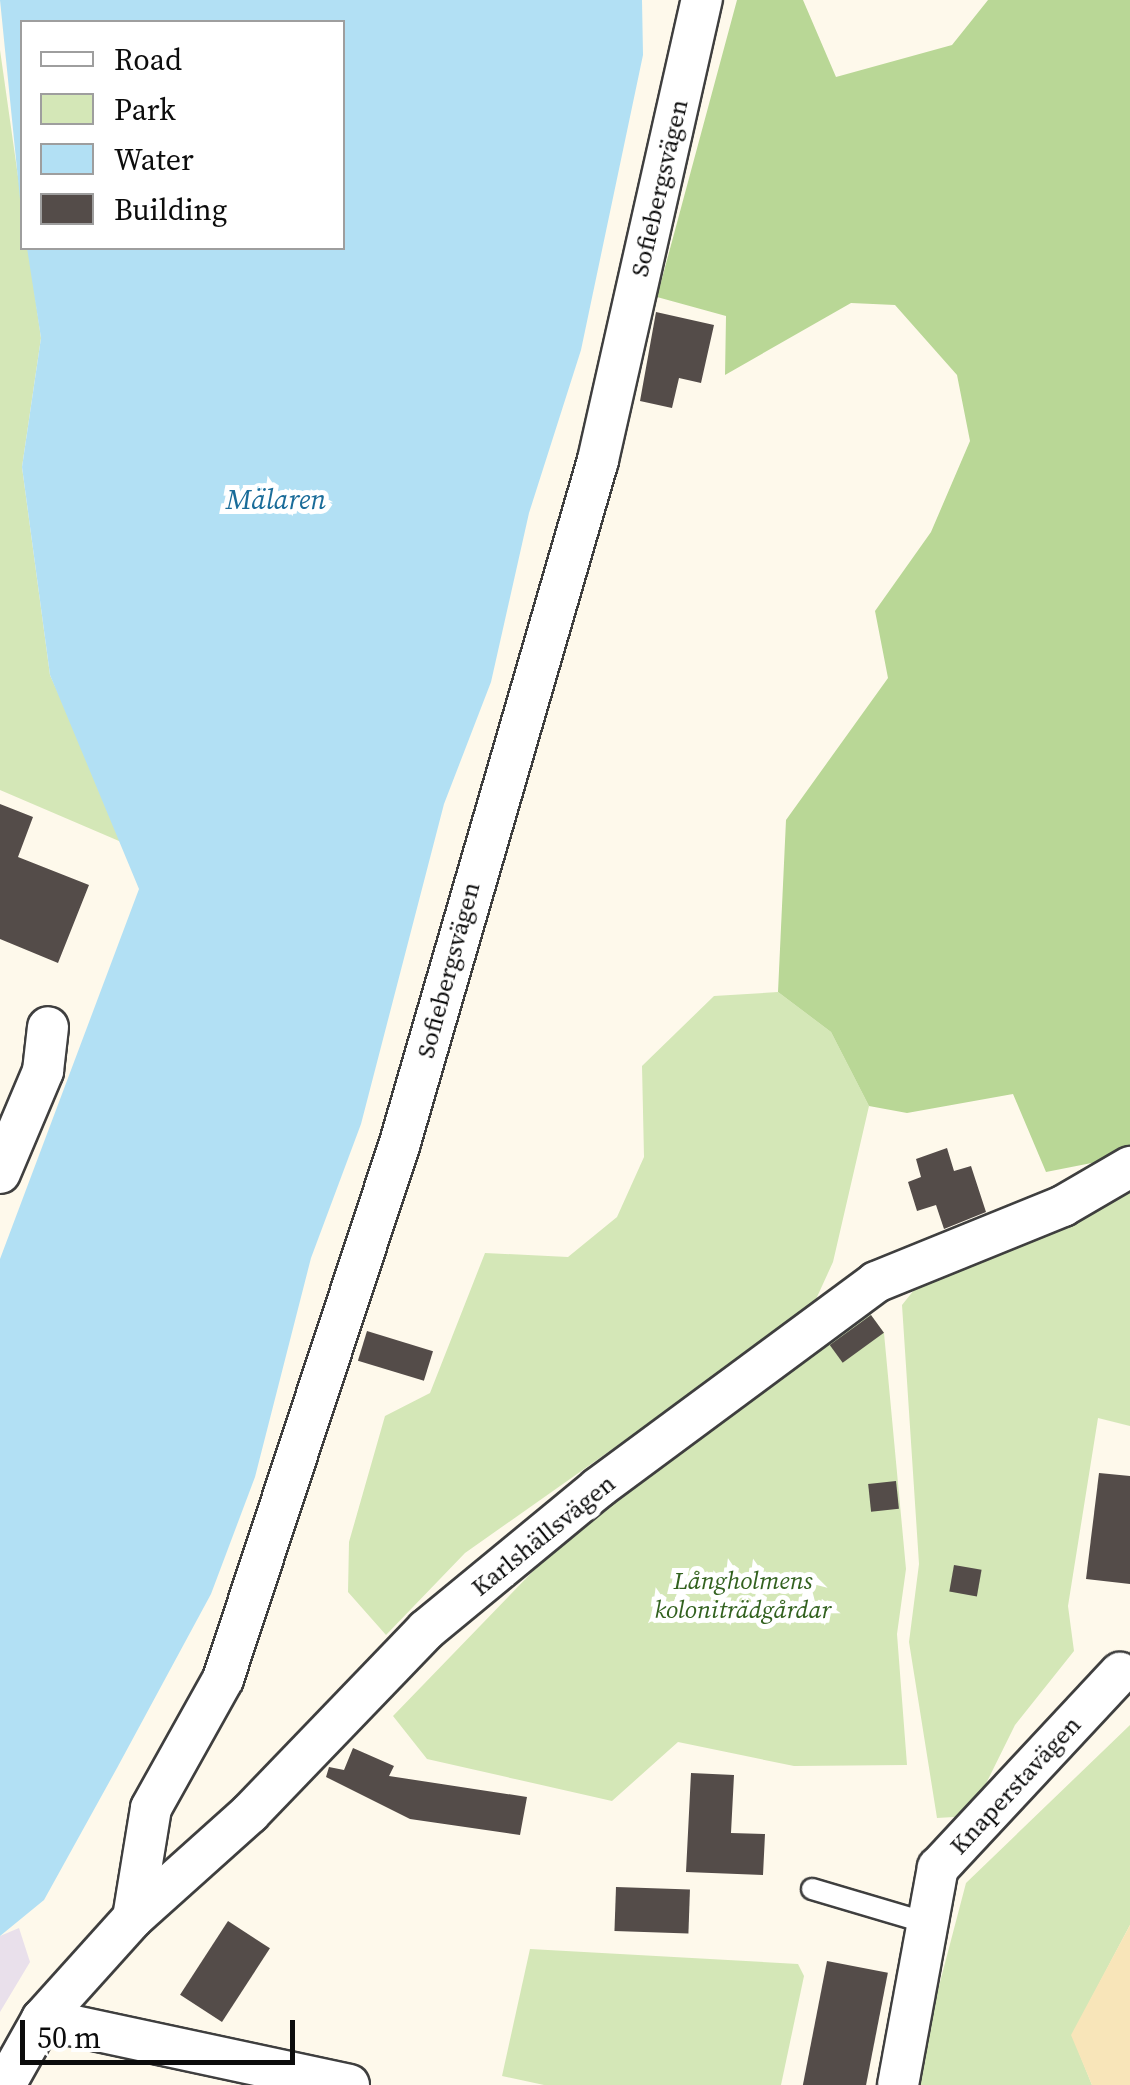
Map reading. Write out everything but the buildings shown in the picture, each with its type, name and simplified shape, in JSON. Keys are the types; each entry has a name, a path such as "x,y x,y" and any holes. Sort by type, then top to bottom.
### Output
{"street":[{"name":"Sofiebergsvägen","path":"133,1918 151,1808 223,1678 399,1146 598,460 702,0"},
{"path":"0,1173 43,1071 48,1027"},
{"name":"Karlshällsvägen","path":"4,2085 42,2019 133,1918 250,1814 426,1630 598,1488 876,1282 1062,1206 1130,1168"},
{"name":"Knaperstavägen","path":"898,2085 938,1868 1125,1667"},
{"path":"42,2019 349,2085"}],"lane":[{"path":"812,1889 927,1924"}],"shaded area":[{"path":"19,1928 30,1962 0,2012 0,1936"}],"green space":[{"path":"737,0 803,0 836,77 952,45 988,0 1130,0 1130,1150 1117,1158 1046,1172 1013,1094 907,1113 869,1106 831,1032 778,992 786,820 888,678 875,611 931,532 970,441 957,375 895,305 851,303 725,375 726,316 657,297"},
{"path":"0,50 20,190 20,250 28,250 41,338 22,467 50,675 126,844 0,790"},
{"path":"778,992 831,1032 869,1106 833,1262 812,1308 465,1553 386,1635 348,1592 349,1542 385,1416 430,1393 485,1253 568,1257 617,1217 644,1157 642,1066 714,996"},
{"path":"1130,1188 1130,1426 1098,1418 1068,1606 1074,1651 1015,1725 970,1816 937,1818 909,1642 919,1564 902,1305 914,1290"},
{"name":"Långholmens koloniträdgårdar","path":"868,1311 884,1333 906,1569 897,1634 907,1765 794,1766 678,1742 612,1801 427,1759 393,1716 571,1532"},
{"path":"1130,1725 1130,1925 1072,2035 1092,2085 913,2085 966,1883"},
{"path":"530,1949 798,1964 804,1976 781,2085 544,2085 502,2076"}],"sand":[{"path":"1130,1925 1130,2085 1092,2085 1071,2035"}],"water":[{"name":"Mälaren","path":"0,0 642,0 643,55 581,350 529,513 491,682 444,804 361,1124 311,1258 255,1477 211,1594 44,1900 0,1936 0,1259 139,889 50,675 22,467 41,338 27,250 345,250 345,20 20,20 20,199"}]}
